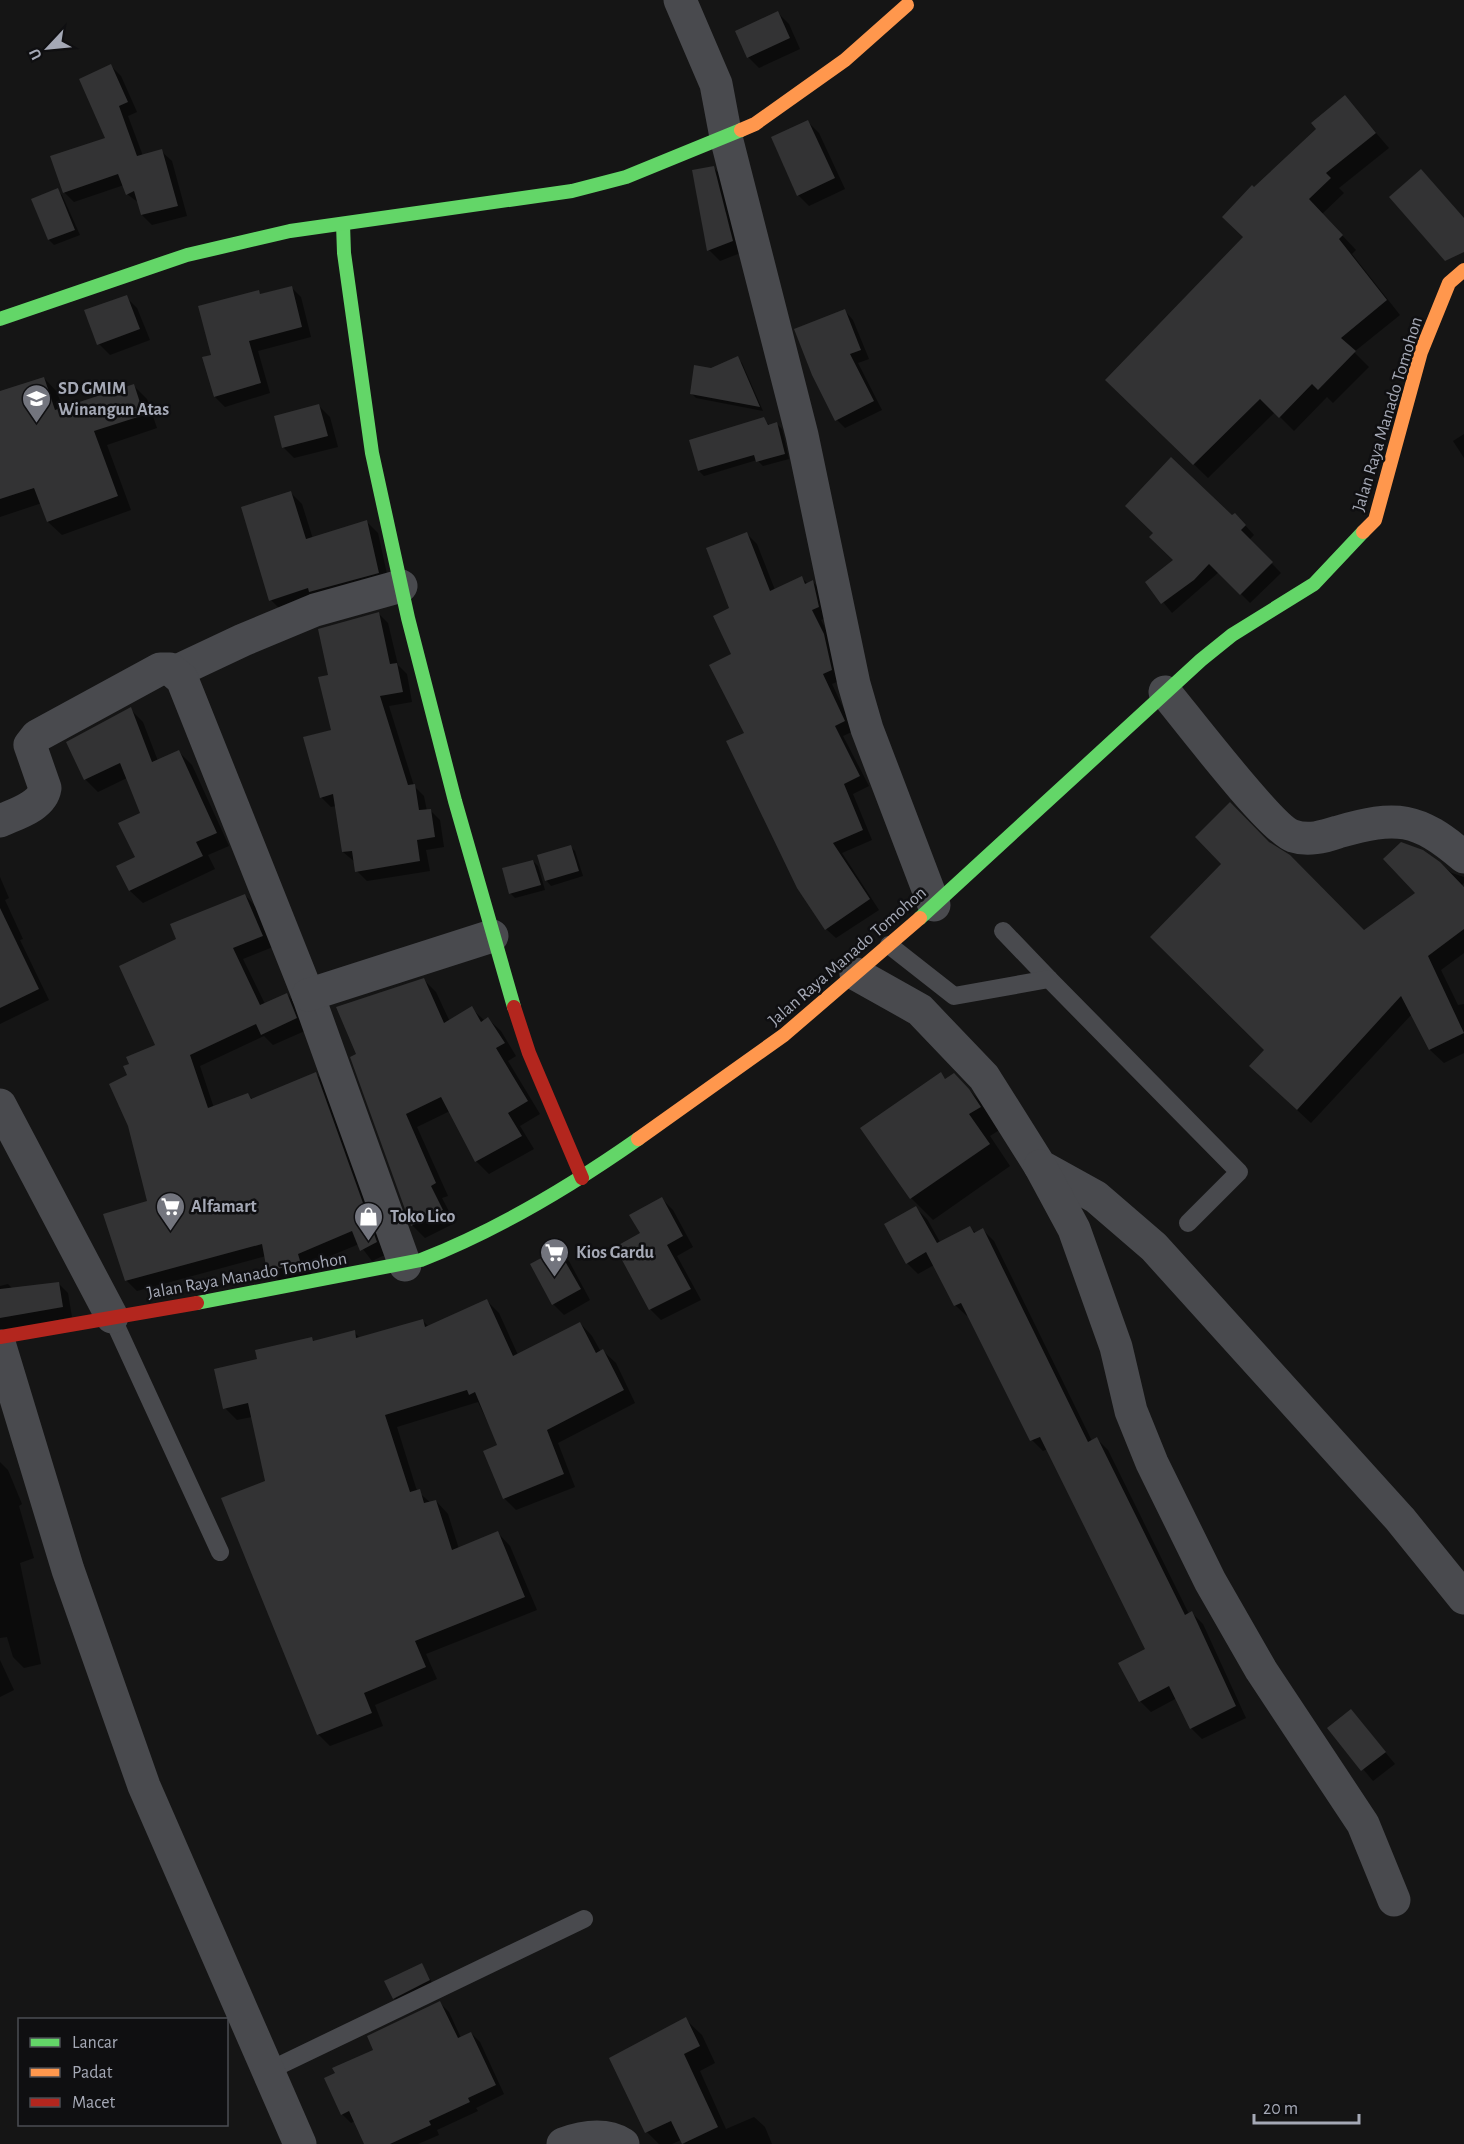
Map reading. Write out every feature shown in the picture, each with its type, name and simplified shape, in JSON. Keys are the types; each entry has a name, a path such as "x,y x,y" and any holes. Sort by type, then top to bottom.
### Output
{"main road":[{"path":"0,319 187,255 290,231 572,191 626,177 754,124 845,60 907,5"},
{"path":"343,224 344,253 372,453 401,586 454,801 492,936 529,1053 582,1178"},
{"name":"Jalan Raya Manado Tomohon","path":"0,1337 405,1265 449,1249 582,1178 784,1035 934,905 1165,692 1232,635 1314,584 1368,530 1380,506 1421,352 1449,283 1464,270"}],"street":[{"path":"680,0 716,84 726,137 802,435 854,684 867,729 934,905"},
{"path":"176,672 315,609 401,586"},
{"path":"0,821 31,806 44,794 45,788 30,745 37,736 160,669 170,669 176,672 186,687 308,995 405,1265"},
{"path":"1165,692 1257,802 1292,836 1317,838 1356,827 1405,821 1438,836 1464,857"},
{"path":"308,995 492,936"},
{"path":"856,974 920,1010 984,1077 1040,1166 1074,1229 1116,1347 1131,1412 1152,1463 1210,1581 1261,1670 1363,1824 1394,1900"},
{"path":"0,1105 112,1317"},
{"path":"1040,1166 1096,1197 1154,1247 1400,1519 1464,1598"},
{"path":"0,1346 68,1570 144,1786 300,2144"},
{"path":"563,2144 580,2138 613,2138 623,2144"}],"lane":[{"path":"1003,931 1239,1172 1188,1223"},
{"path":"889,945 954,996 1049,979"},
{"path":"112,1317 220,1552"},
{"path":"268,2071 584,1919"}],"building":[{"path":"778,11 790,38 747,58 735,31"},
{"path":"111,64 128,102 119,106 137,156 162,149 178,206 141,215 134,191 126,195 118,174 63,193 50,156 105,138 79,79"},
{"path":"1345,95 1376,133 1326,173 1331,178 1309,199 1343,235 1339,239 1387,300 1341,338 1356,351 1318,390 1312,384 1279,418 1260,399 1193,465 1105,380 1243,237 1222,217 1252,185 1254,187 1316,129 1311,123"},
{"path":"808,120 835,178 797,196 771,137"},
{"path":"714,166 733,241 707,251 692,170"},
{"path":"1421,169 1464,218 1464,252 1445,261 1389,197"},
{"path":"58,188 75,230 48,240 31,199"},
{"path":"292,286 302,327 249,341 261,383 214,397 202,357 211,355 198,306 259,290 260,294"},
{"path":"127,295 140,329 97,345 84,310"},
{"path":"845,309 861,350 850,354 874,401 835,421 812,375 794,329"},
{"path":"738,356 760,407 690,394 694,365 711,368"},
{"path":"44,377 55,410 134,384 144,415 94,431 118,496 47,522 34,488 0,499 0,391"},
{"path":"319,404 328,436 282,448 274,416"},
{"path":"764,417 768,425 777,422 785,454 756,462 754,455 698,471 689,440"},
{"path":"1171,457 1232,515 1235,513 1246,525 1241,530 1273,562 1240,595 1209,564 1194,580 1161,604 1145,582 1173,560 1149,537 1153,533 1125,506"},
{"path":"291,491 306,539 367,520 379,573 309,592 308,588 269,601 241,507"},
{"path":"747,532 770,591 802,576 805,584 813,580 819,607 812,610 824,634 832,670 823,674 845,721 835,726 860,776 844,784 863,830 833,843 870,899 825,930 797,888 726,741 744,733 709,665 731,654 713,616 729,608 706,548"},
{"path":"379,612 390,664 397,663 403,692 380,696 408,785 415,784 419,810 431,809 435,837 417,840 420,861 355,872 352,851 342,852 333,794 320,798 303,737 331,730 318,677 328,675 318,629"},
{"path":"131,707 152,762 179,750 217,833 196,842 203,856 129,891 116,866 135,857 118,823 140,813 120,763 84,780 66,742"},
{"path":"1230,802 1269,842 1290,855 1364,930 1415,893 1383,859 1401,842 1423,850 1440,862 1464,887 1464,929 1428,956 1464,1033 1429,1050 1401,996 1297,1110 1249,1066 1264,1050 1150,937 1221,864 1195,837"},
{"path":"571,845 579,871 545,881 537,855"},
{"path":"533,860 541,885 509,894 502,868"},
{"path":"245,894 263,936 233,948 260,1005 287,993 297,1018 261,1035 256,1024 190,1055 208,1108 248,1093 251,1099 316,1072 377,1242 360,1251 352,1231 298,1254 301,1264 267,1271 262,1244 125,1281 103,1214 147,1201 128,1126 109,1084 127,1075 123,1066 129,1064 126,1057 155,1045 119,966 176,939 170,924"},
{"path":"0,908 39,989 0,1008"},
{"path":"424,978 444,1023 472,1006 481,1022 488,1017 505,1043 496,1048 528,1101 508,1113 522,1136 475,1162 441,1097 406,1114 436,1183 431,1186 443,1210 411,1226 350,1057 356,1054 336,1007"},
{"path":"941,1072 945,1079 954,1073 969,1089 981,1107 969,1114 990,1144 910,1199 860,1128"},
{"path":"662,1197 683,1236 667,1245 691,1289 649,1310 615,1247 640,1233 629,1215"},
{"path":"916,1206 937,1243 970,1226 974,1233 983,1228 1088,1442 1097,1437 1185,1615 1192,1611 1236,1706 1190,1729 1169,1686 1139,1702 1118,1663 1145,1649 1040,1437 1030,1441 961,1303 954,1306 926,1252 906,1264 884,1224"},
{"name":"Kios Gardu","path":"558,1249 581,1289 552,1305 530,1264"},
{"path":"59,1282 63,1307 0,1318 0,1289"},
{"path":"487,1299 513,1356 580,1322 596,1353 603,1349 624,1390 547,1430 564,1474 503,1499 483,1451 497,1445 475,1392 469,1395 467,1390 385,1415 410,1492 420,1489 424,1503 436,1500 452,1550 498,1531 525,1597 415,1641 426,1667 364,1693 372,1713 317,1735 221,1498 265,1481 248,1403 223,1409 214,1369 257,1359 255,1350 312,1337 313,1341 355,1330 356,1338 423,1319 425,1327"},
{"path":"1351,1709 1386,1752 1361,1771 1327,1728"},
{"path":"422,1963 430,1980 393,1999 384,1981"},
{"path":"440,2001 458,2038 471,2032 496,2085 468,2098 470,2102 429,2121 431,2125 390,2144 364,2144 349,2111 341,2115 324,2078 335,2073 332,2068 373,2050 367,2036"},
{"path":"686,2017 700,2046 684,2054 718,2127 682,2144 671,2121 645,2133 609,2058"}],"traffic: fast":[{"path":"0,319 187,255 290,231 572,191 626,177 741,130"},
{"path":"343,224 344,253 372,453 408,618 455,801 514,1007"},
{"path":"920,918 1201,660 1232,635 1314,584 1363,532"},
{"path":"197,1303 421,1260 478,1235 533,1206 587,1174 638,1139"}],"traffic: slow":[{"path":"741,130 755,124 845,60 907,5"},
{"path":"1363,532 1375,520 1421,352 1449,283 1464,270"},
{"path":"638,1139 784,1035 920,918"}],"traffic: jam":[{"path":"514,1007 529,1053 582,1178"},
{"path":"0,1337 197,1303"}],"place":[{"name":"SD GMIM Winangun Atas","path":"37,424"},
{"name":"Alfamart","path":"170,1232"},
{"name":"Toko Lico","path":"369,1242"},
{"name":"Kios Gardu","path":"555,1278"}]}
